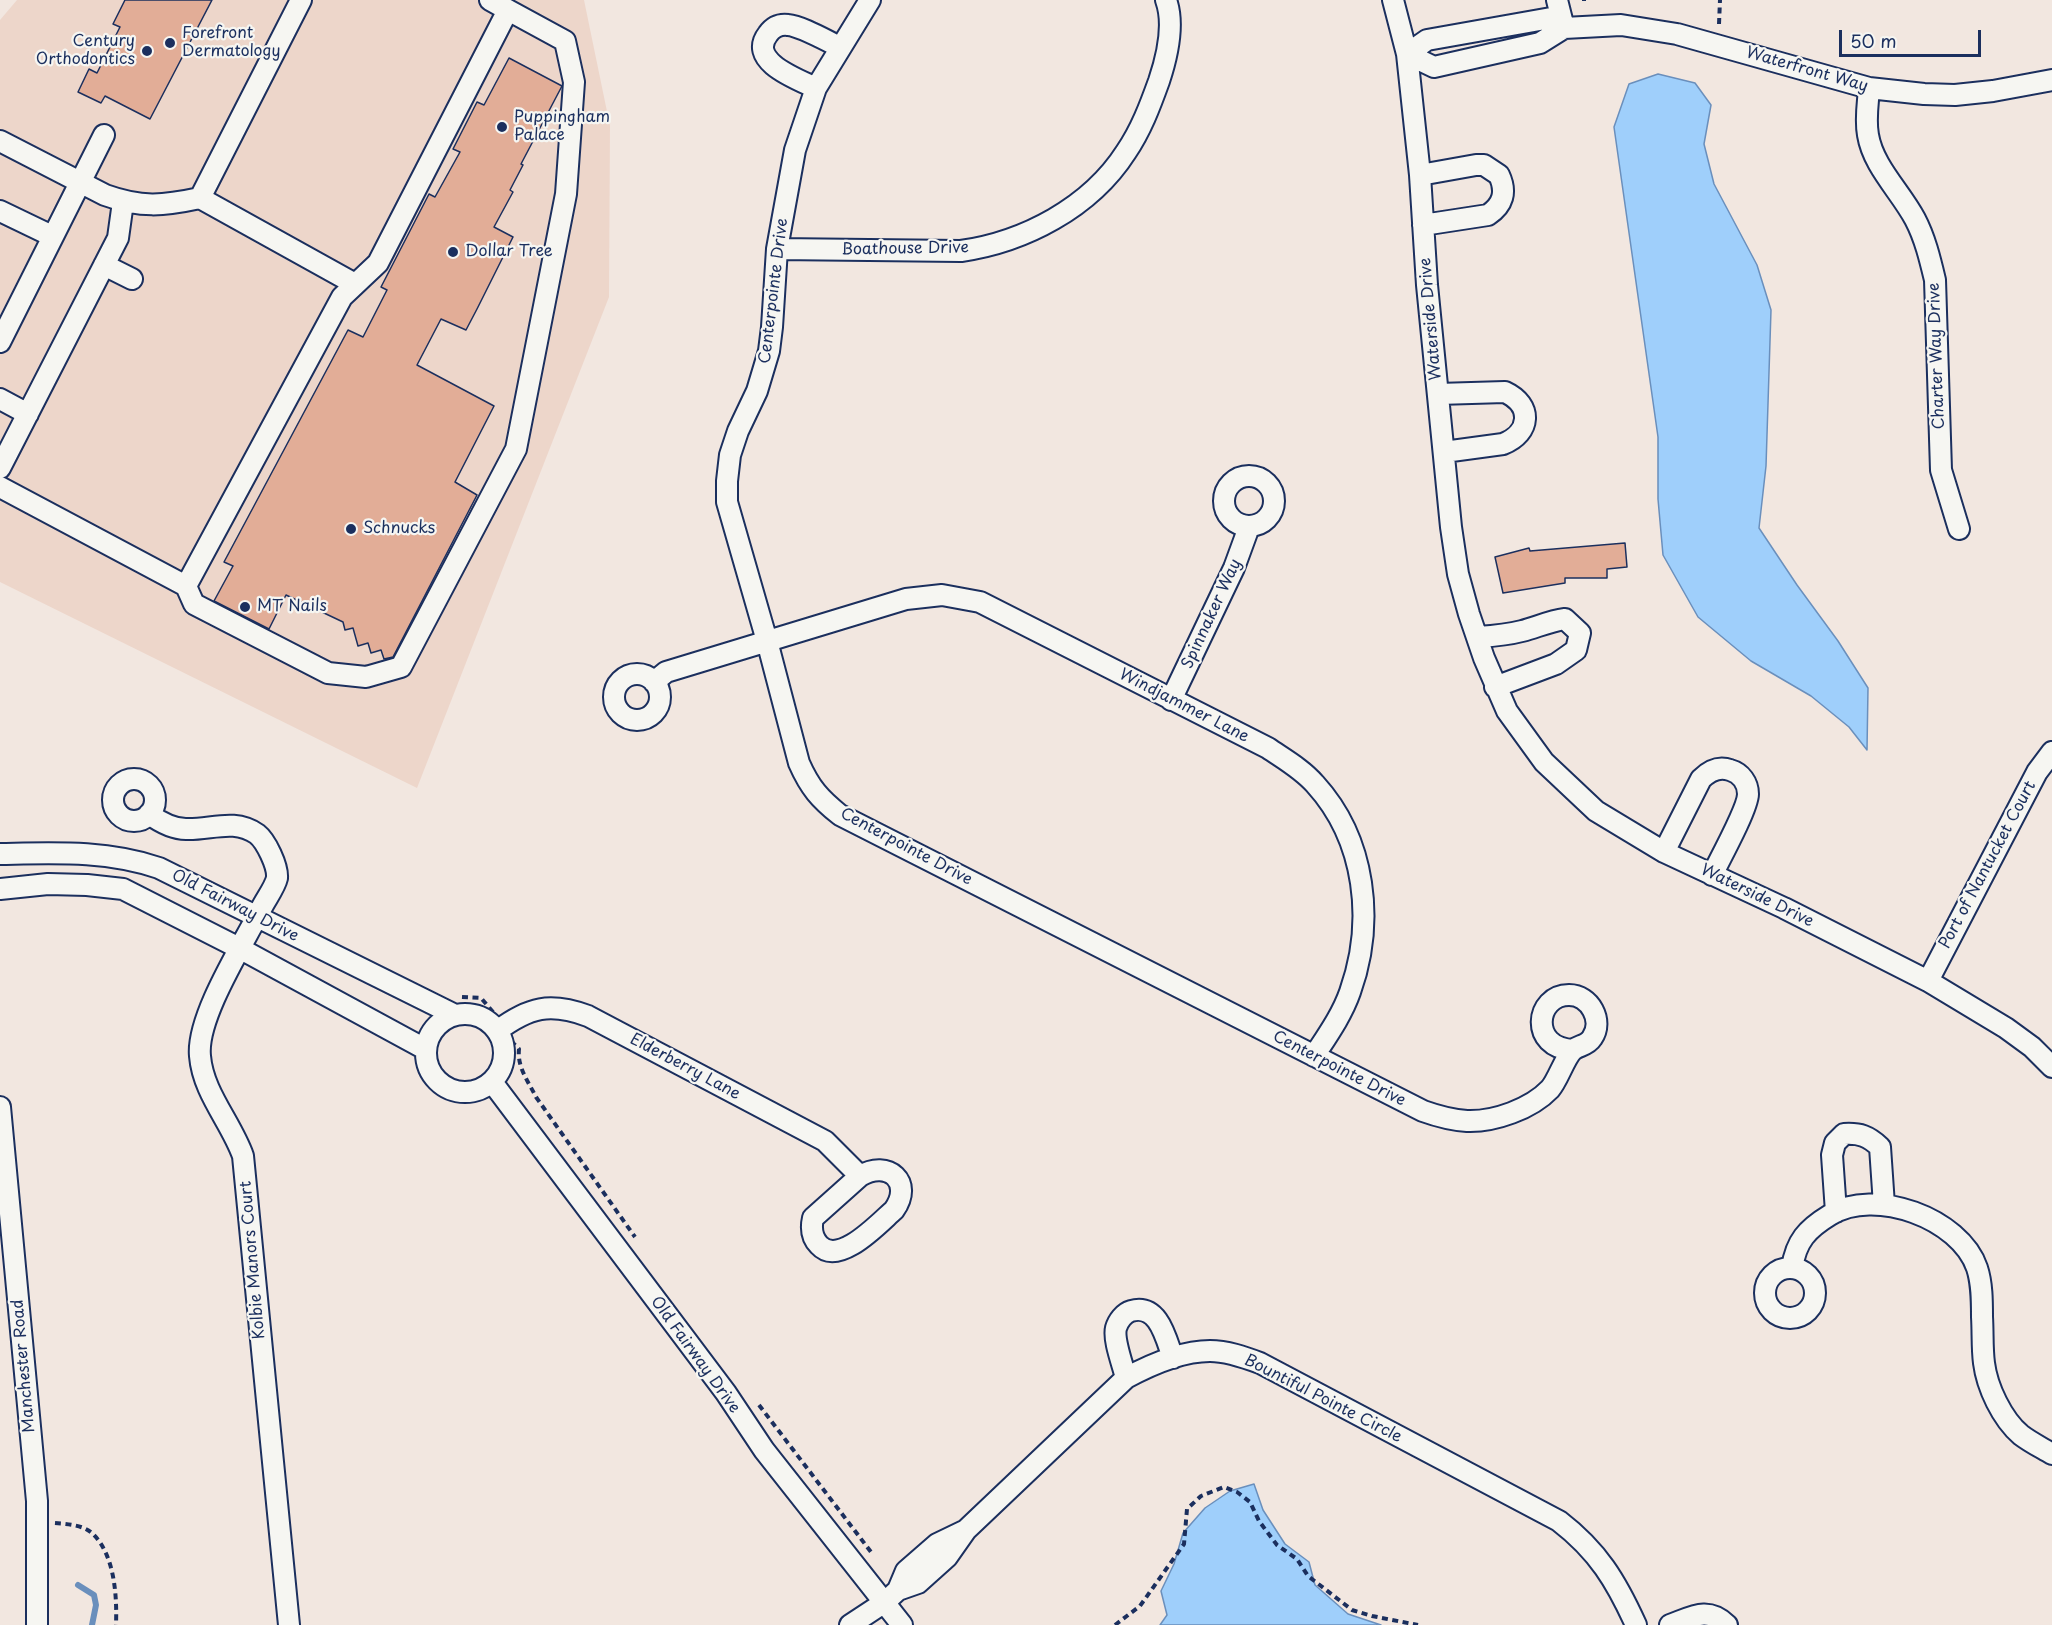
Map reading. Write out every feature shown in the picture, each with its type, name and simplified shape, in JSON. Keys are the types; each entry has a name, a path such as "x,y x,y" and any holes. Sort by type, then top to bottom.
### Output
{"street":[{"path":"200,198 301,0"},
{"path":"0,487 186,586 194,604 328,673 366,677 401,667 516,449 566,194 574,82 565,41 490,0"},
{"name":"Centerpointe Drive","path":"870,0 816,88 795,150 777,249 769,351 757,392 738,431 730,455 727,481 727,502 799,763 807,782 821,800 840,815 1422,1111 1443,1118 1468,1121 1490,1118 1531,1104 1551,1088 1573,1050"},
{"name":"Boathouse Drive","path":"777,249 961,251 1011,240 1064,212 1105,178 1125,154 1142,127 1162,70 1169,39 1166,0"},
{"name":"Waterside Drive","path":"1393,0 1407,54 1420,175 1427,285 1458,574 1469,614 1495,687 1507,711 1544,762 1596,811 1664,852 1784,908 1928,981 2006,1028 2032,1047 2052,1067"},
{"path":"1557,0 1564,28"},
{"path":"186,586 342,297 378,263 508,10"},
{"name":"Waterfront Way","path":"1564,28 1551,18 1427,40 1407,54 1434,67 1540,43 1564,28 1621,26 1667,32 1869,88 1923,94 1954,94 1993,91 2052,80"},
{"path":"816,88 774,67 767,60 764,52 765,37 772,29 786,24 840,47"},
{"name":"Charter Way Drive","path":"1869,88 1866,120 1873,153 1914,218 1930,255 1935,280 1941,470 1959,529"},
{"path":"0,342 104,135"},
{"path":"0,141 123,202 144,206 168,205 200,198 356,284"},
{"path":"1420,175 1484,165 1499,175 1504,193 1496,210 1488,215 1423,225"},
{"path":"0,468 118,238 123,202"},
{"path":"0,211 52,236"},
{"path":"104,265 132,279"},
{"path":"1438,394 1505,392 1514,396 1524,410 1523,427 1512,441 1444,452"},
{"path":"0,399 28,414"},
{"name":"Spinnaker Way","path":"1171,700 1234,568 1249,527"},
{"name":"Windjammer Lane","path":"654,682 666,672 906,599 942,595 980,602 1268,748 1295,766 1314,783 1334,807 1349,835 1361,878 1364,909 1356,971 1337,1018 1314,1056"},
{"path":"1478,637 1522,631 1551,621 1565,619 1580,633 1576,650 1556,664 1495,687"},
{"name":"Port of Nantucket Court","path":"1928,981 2037,772 2052,752"},
{"path":"1664,852 1701,779 1716,769 1733,770 1743,779 1748,796 1712,875"},
{"name":"Kolbie Manors Court","path":"149,814 163,824 186,829 219,825 241,826 265,842 273,858 277,878 239,948 202,1030 199,1055 206,1082 219,1110 237,1138 243,1156 289,1625"},
{"name":"Old Fairway Drive","path":"0,854 80,852 137,861 159,868 455,1015 468,1014 482,1018 497,1031"},
{"path":"0,889 48,884 87,885 123,890 239,948 425,1049"},
{"name":"Elderberry Lane","path":"497,1031 510,1021 544,1008 556,1007 588,1016 825,1141 860,1176"},
{"path":"455,1015 437,1025 429,1036 425,1049 426,1063 434,1079 458,1092 471,1092 484,1088 492,1082 500,1070 504,1057 503,1043 497,1031"},
{"name":"Old Fairway Drive","path":"492,1082 726,1393 764,1450 892,1596 902,1625"},
{"name":"Manchester Road","path":"0,1107 37,1501 37,1625"},
{"path":"1836,1212 1832,1155 1835,1143 1844,1134 1858,1133 1870,1138 1880,1147 1884,1205"},
{"path":"879,1169 894,1175 901,1187 899,1203 894,1210 852,1245 833,1251 825,1249 818,1244 812,1234 813,1218 860,1176 870,1170 879,1169"},
{"path":"1792,1268 1795,1251 1802,1238 1815,1225 1836,1212 1870,1203 1916,1213 1936,1223 1969,1252 1977,1267 1981,1285 1984,1364 1997,1403 2020,1434 2052,1454"},
{"path":"1126,1378 1116,1329 1119,1321 1131,1311 1142,1310 1156,1317 1173,1358"},
{"name":"Bountiful Pointe Circle","path":"850,1625 892,1596 918,1583 946,1557 966,1530 1126,1378 1173,1358 1209,1350 1260,1363 1559,1521 1575,1533 1607,1568 1636,1625"},
{"path":"872,1625 892,1596"},
{"path":"1670,1625 1698,1615 1710,1614 1727,1625"}],"path":[{"path":"1719,24 1720,0"},
{"path":"519,1049 518,1059 536,1097 639,1242"},
{"path":"756,1401 872,1555"},
{"path":"1115,1625 1140,1606 1184,1544 1187,1509 1201,1496 1224,1486 1250,1502 1259,1521 1277,1545 1298,1559 1308,1576 1352,1610 1418,1625"},
{"path":"54,1523 71,1524 88,1530 95,1536 105,1552 113,1577 116,1625"}],"shaded area":[{"path":"17,0 584,0 610,126 609,297 417,788 0,582 0,20"}],"water":[{"path":"1658,74 1695,83 1711,105 1704,144 1714,184 1757,265 1771,310 1766,466 1759,528 1868,688 1867,750 1849,727 1811,696 1751,661 1698,617 1663,555 1658,499 1658,437 1614,127 1629,84"},
{"path":"1254,1484 1263,1510 1285,1544 1309,1562 1315,1585 1348,1614 1381,1625 1160,1625 1167,1615 1161,1591 1174,1564 1183,1533 1205,1508 1230,1491"}],"building":[{"path":"125,0 212,0 150,119 105,96 101,103 78,92 89,69 97,73 120,27 113,24"},
{"name":"Schnucks","path":"509,58 562,86 521,164 523,165 510,190 513,192 494,227 513,237 477,309 466,330 441,319 417,365 494,406 455,482 477,495 393,657 384,659 381,650 371,653 368,643 358,646 353,628 345,630 343,622 286,595 269,629 214,601 233,566 224,562 348,330 363,337 387,290 381,287 429,194 435,197 460,152 453,149 477,102 484,105"},
{"path":"1625,543 1627,567 1607,569 1607,578 1565,578 1565,583 1503,593 1495,557 1529,548 1530,551"}],"waterway":[{"path":"78,1585 94,1595 96,1605 92,1625"}],"place":[{"name":"Forefront Dermatology","path":"170,43"},
{"name":"Century Orthodontics","path":"147,51"},
{"name":"Puppingham Palace","path":"502,127"},
{"name":"Dollar Tree","path":"453,252"},
{"name":"Schnucks","path":"351,529"},
{"name":"MT Nails","path":"245,607"}]}
